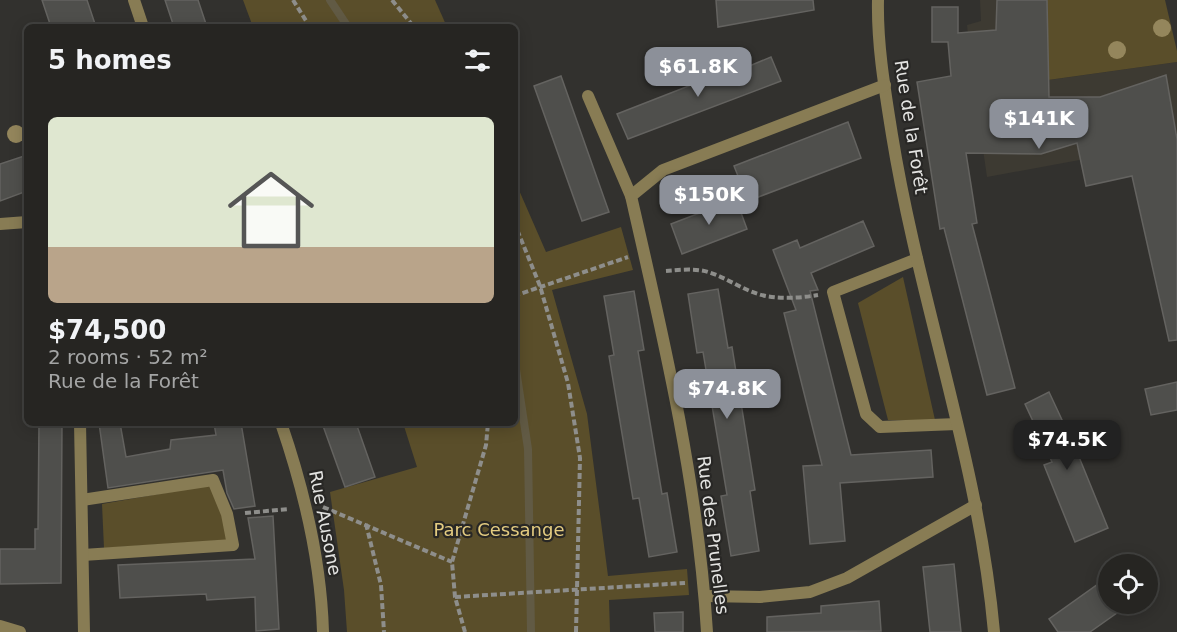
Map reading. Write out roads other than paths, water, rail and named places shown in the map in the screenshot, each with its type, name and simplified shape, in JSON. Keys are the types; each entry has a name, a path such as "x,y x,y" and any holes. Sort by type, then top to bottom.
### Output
{"street":[{"path":"134,0 142,24"},
{"name":"Rue de la Forêt","path":"878,0 885,85 900,183 976,505 993,632"},
{"path":"631,196 663,170 885,85"},
{"name":"Rue des Prunelles","path":"588,96 631,196 672,376 689,476 705,596 707,632"},
{"path":"0,224 24,222"},
{"path":"917,259 833,292 866,414 880,427 957,424"},
{"path":"80,426 84,632"},
{"name":"Rue Ausone","path":"282,426 295,465 311,532 318,571 322,632"},
{"path":"82,500 213,480 227,514 233,545 83,555"},
{"path":"705,596 760,597 810,592 847,578 976,505"},
{"path":"0,626 20,632"}],"waterway":[{"path":"330,0 346,24"},
{"path":"518,383 528,449 531,632"}],"park label":[{"name":"Parc Cessange","path":"499,530"}]}
